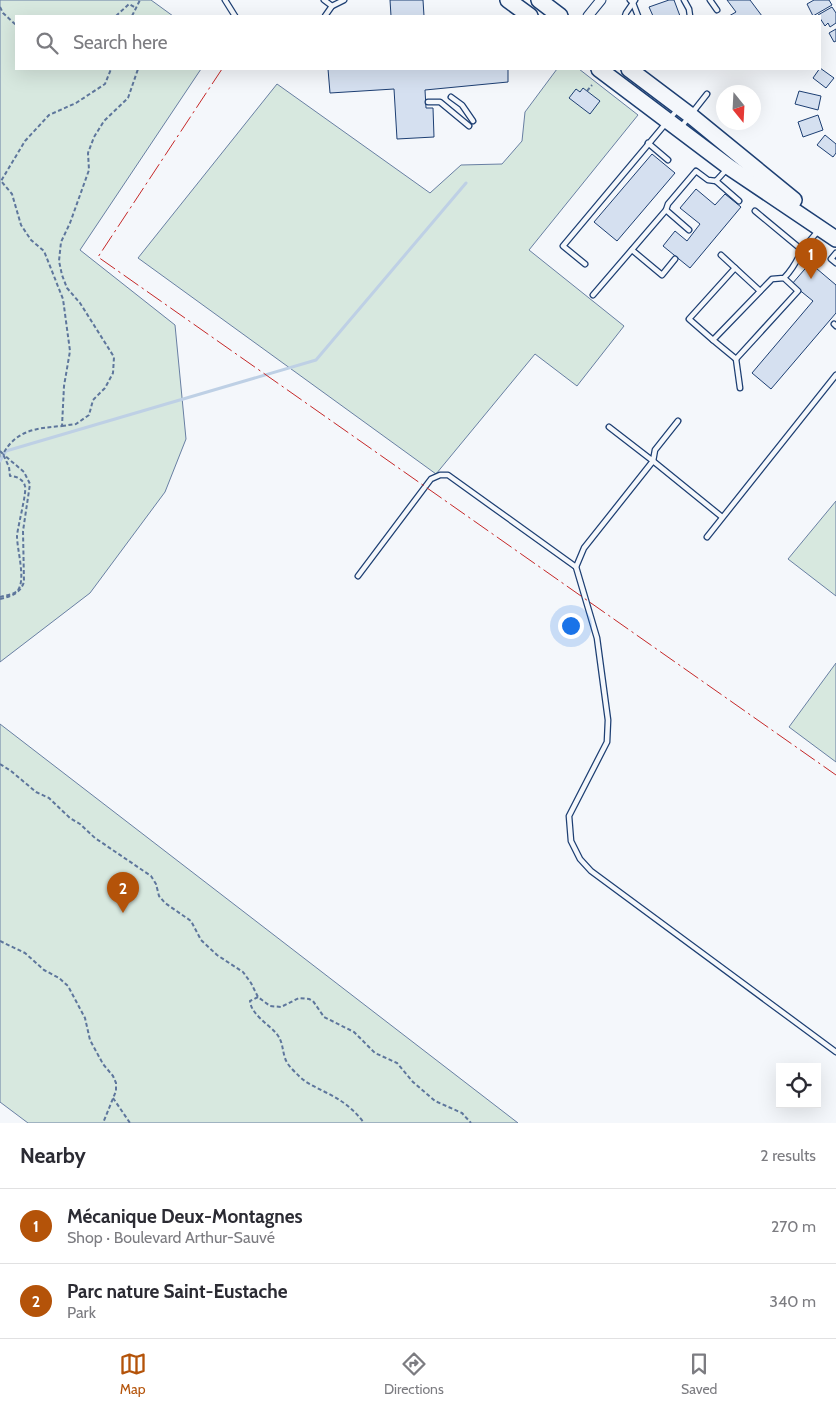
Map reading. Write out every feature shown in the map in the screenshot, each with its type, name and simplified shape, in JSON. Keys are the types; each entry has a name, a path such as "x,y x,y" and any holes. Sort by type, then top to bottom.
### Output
{"main road":[{"path":"508,0 529,15"},
{"path":"539,0 559,15"},
{"path":"600,70 729,166 822,226"},
{"path":"633,70 740,155 836,237"}],"street":[{"path":"589,15 601,0"}],"lane":[{"path":"225,0 234,15"},
{"path":"324,0 332,6"},
{"path":"326,15 332,6 344,0"},
{"path":"684,0 690,15"},
{"path":"710,0 717,10"},
{"path":"626,15 633,1"},
{"path":"633,1 638,15"},
{"path":"584,264 563,246 648,144 673,125 684,111 707,94"},
{"path":"451,97 462,105 473,121"},
{"path":"428,102 440,102 469,126"},
{"path":"673,125 684,111"},
{"path":"648,144 668,160"},
{"path":"716,181 740,155"},
{"path":"593,295 666,210 668,204 696,171 708,180 716,181 739,201"},
{"path":"666,210 689,230"},
{"path":"756,211 802,250"},
{"path":"784,278 796,264 802,250 822,226"},
{"path":"632,250 662,275 675,259"},
{"path":"836,253 831,259 836,263"},
{"path":"721,255 760,291"},
{"path":"735,268 689,319 736,359 740,388"},
{"path":"713,340 772,278 784,278 798,291 736,359"},
{"path":"707,537 836,375"},
{"path":"576,567 584,548 653,462 655,450 678,421"},
{"path":"609,427 722,517"},
{"path":"358,576 431,479 440,475 448,475 576,567 598,638 608,720 607,742 569,816 571,841 580,859 591,871 836,1052"}],"path":[{"path":"132,15 140,0"},
{"path":"117,15 129,4 136,8"},
{"path":"0,7 15,24"},
{"path":"62,426 64,386 70,351 63,299 44,252 31,240 21,225 12,194 1,181 25,141 49,115 76,103 105,84 111,70"},
{"path":"3,454 14,438 44,428 76,424 89,415 93,400 105,388 113,373 114,357 68,288 60,268 61,242 70,224 89,170 88,153 94,137 104,121 128,98 138,70"},
{"path":"587,91 592,85"},
{"path":"0,451 24,472 30,484 24,531 24,582 16,594 0,598"},
{"path":"0,598 14,593 19,588 17,536 26,488 22,480 15,476 10,476 9,467 3,454"},
{"path":"0,764 36,792 48,798 95,838 151,876 156,884 159,896 165,903 191,921 201,940 217,956 243,972 258,997 270,1006 280,1007 299,998 313,1001 324,1017 354,1032 376,1053 400,1066 413,1082 435,1101 462,1113 470,1123"},
{"path":"0,941 25,953 44,970 59,978 68,986 85,1018 90,1040 103,1064 115,1079 116,1087 103,1123"},
{"path":"258,997 250,1001 250,1005 278,1035 289,1065 309,1084 351,1109 364,1123"},
{"path":"112,1098 130,1123"}],"shaded area":[{"path":"0,0 151,0 172,15 15,15 15,70 200,70 80,250 175,325 186,439 165,492 90,593 0,662"},
{"path":"556,70 580,70 638,115 529,250 624,326 577,386 535,354 436,474 138,258 277,84 430,193 461,165 502,164 522,141 525,112"},
{"path":"836,501 836,596 788,559"},
{"path":"836,663 836,762 789,727"},
{"path":"0,724 518,1123 28,1123 0,1102"}],"building":[{"path":"390,0 423,0 424,15 391,15"},
{"path":"674,0 680,15 653,15 649,7"},
{"path":"727,0 750,0 761,15 731,15 736,12"},
{"path":"814,0 829,0 832,5 812,15 807,4"},
{"path":"832,7 836,13 836,23 830,27 828,23 825,26 821,20 821,15 818,15"},
{"path":"836,29 836,41 834,42 829,33"},
{"path":"821,69 834,78 826,88 813,78"},
{"path":"328,70 508,70 508,82 425,90 426,108 433,108 434,137 397,139 394,89 330,93"},
{"path":"583,88 600,101 590,114 569,98 576,89 580,92"},
{"path":"799,91 821,96 818,110 795,104"},
{"path":"818,115 823,130 803,137 798,122"},
{"path":"825,135 836,144 836,153 833,157 817,145"},
{"path":"652,154 675,173 617,241 594,222"},
{"path":"696,189 715,205 725,194 741,207 690,268 663,246 675,231 687,241 700,224 680,208"},
{"path":"810,263 836,285 836,313 771,389 752,373 813,301 792,284"}],"waterway":[{"path":"0,461 6,451 316,360 466,183"}],"power":[{"path":"221,70 98,257 836,775"}],"place":[{"name":"Mécanique Deux-Montagnes","path":"811,279"},
{"name":"Parc nature Saint-Eustache","path":"123,913"}]}
